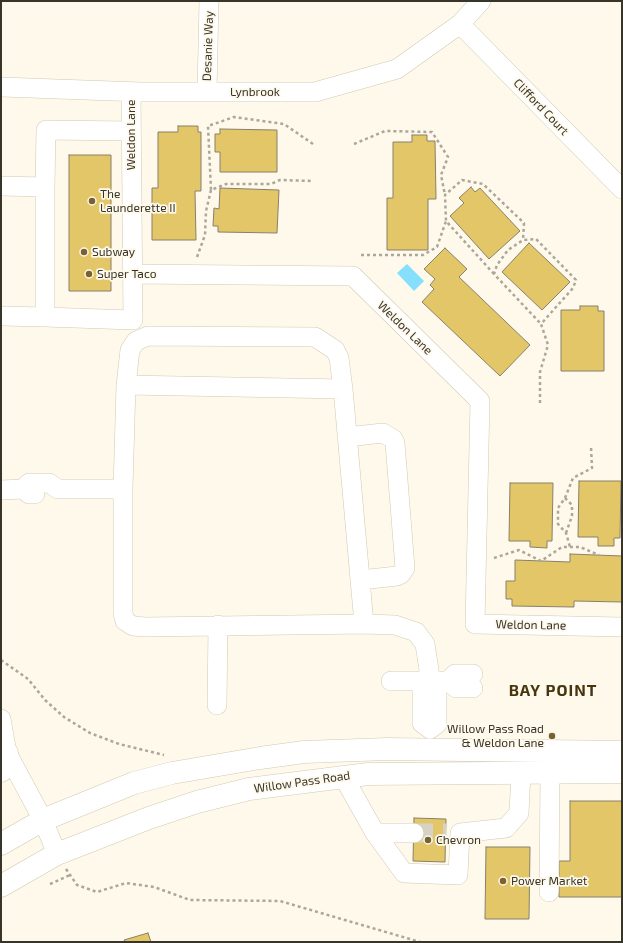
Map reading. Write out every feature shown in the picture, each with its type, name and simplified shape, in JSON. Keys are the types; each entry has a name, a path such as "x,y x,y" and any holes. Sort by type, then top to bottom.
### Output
{"main road":[{"name":"Willow Pass Road","path":"1,844 43,820 134,783 187,770 304,752 430,739 622,752"},
{"name":"Willow Pass Road","path":"1,886 57,854 149,818 197,802 249,789 368,774 622,772"}],"street":[{"name":"Desanie Way","path":"207,92 209,1"},
{"name":"Lynbrook","path":"1,86 131,92 315,92 397,70 460,24 481,1"},
{"name":"Clifford Court","path":"460,24 622,189"},
{"name":"Weldon Lane","path":"131,92 133,274 353,276 480,401 475,624 622,627"},
{"path":"45,317 46,130 131,131"},
{"path":"1,186 45,187"},
{"path":"1,316 133,320 133,274"},
{"path":"364,624 343,389 339,358 335,350 316,337 148,336 136,341 130,350 126,384 123,489 123,613 125,621 133,626 145,627 218,625 396,625 416,632 425,644 429,670 429,685 422,693 422,723 430,739"},
{"path":"126,384 343,389"},
{"path":"347,437 383,433 393,439 395,443 405,568 401,574 397,576 360,580"},
{"path":"1,490 23,489 29,484 50,483 58,489 123,489"},
{"path":"217,705 218,625"},
{"path":"391,681 429,685 448,682 456,688 473,681"},
{"path":"1,719 4,762 43,820 57,854"},
{"path":"343,776 375,832 404,873 458,875 453,833 506,828 519,812 521,773"},
{"path":"549,892 550,773"},
{"path":"375,832 414,833"}],"path":[{"path":"192,274 204,235 206,211 211,190 208,126 234,117 284,124 313,144"},
{"path":"354,144 385,131 432,132 448,157 441,175 445,195 446,221 437,247 423,255 361,255"},
{"path":"211,190 226,184 271,184 280,180 313,181"},
{"path":"445,195 462,180 483,184 524,223 523,240"},
{"path":"446,221 541,324 548,345 540,372 540,403"},
{"path":"494,274 497,265 508,250 523,240 536,239 576,280 573,288 541,324"},
{"path":"570,547 566,533 558,524 558,508 565,498 573,478 592,468 591,446"},
{"path":"565,498 572,504 572,516 566,533"},
{"path":"477,564 519,550 541,561 562,547 580,547 599,555"},
{"path":"1,660 28,679 45,700 64,717 90,733 119,744 165,756"},
{"path":"57,854 76,885 97,892 126,883 154,887 190,900 280,901 420,942"},
{"path":"50,884 70,875"}],"water":[{"path":"407,264 424,281 414,291 397,273"}],"building":[{"path":"178,126 198,126 198,132 201,132 201,191 195,191 196,240 152,240 152,188 158,188 158,132 178,132"},
{"path":"220,129 277,130 277,172 220,172 220,152 215,152 215,134 220,134"},
{"path":"412,135 427,135 427,141 435,141 436,199 428,199 428,250 387,250 387,198 393,198 393,142 412,142"},
{"path":"69,155 111,155 111,291 69,291"},
{"path":"471,187 475,192 480,188 520,231 489,259 450,216 464,203 459,198"},
{"path":"220,188 279,190 277,233 218,232 218,226 213,226 214,208 219,209"},
{"path":"529,243 570,282 542,310 502,272"},
{"path":"445,248 467,269 459,277 530,345 500,376 422,302 434,289 430,285 435,279 424,269"},
{"path":"580,306 598,306 598,311 604,311 604,371 561,371 561,310 580,310"},
{"path":"579,481 621,481 620,538 614,538 614,546 598,546 598,537 578,537"},
{"path":"510,483 553,483 552,541 547,541 547,548 530,547 530,541 509,541"},
{"path":"570,554 622,556 622,602 574,601 574,607 512,606 512,599 506,599 506,581 515,581 515,560 570,562"},
{"path":"570,801 622,801 622,897 559,897 559,861 570,861"},
{"path":"414,818 446,819 445,862 413,861"},
{"path":"486,847 530,847 529,919 485,919"},
{"path":"148,933 151,942 125,942 124,940"}],"tunnel":[{"path":"414,833 446,833"}],"place":[{"name":"The Launderette II","path":"92,201"},
{"name":"Subway","path":"84,252"},
{"name":"Super Taco","path":"89,274"},
{"name":"Willow Pass Road & Weldon Lane","path":"552,736"},
{"name":"Chevron","path":"428,840"},
{"name":"Power Market","path":"503,881"}],"district":[{"name":"BAY POINT","path":"553,691"}]}
